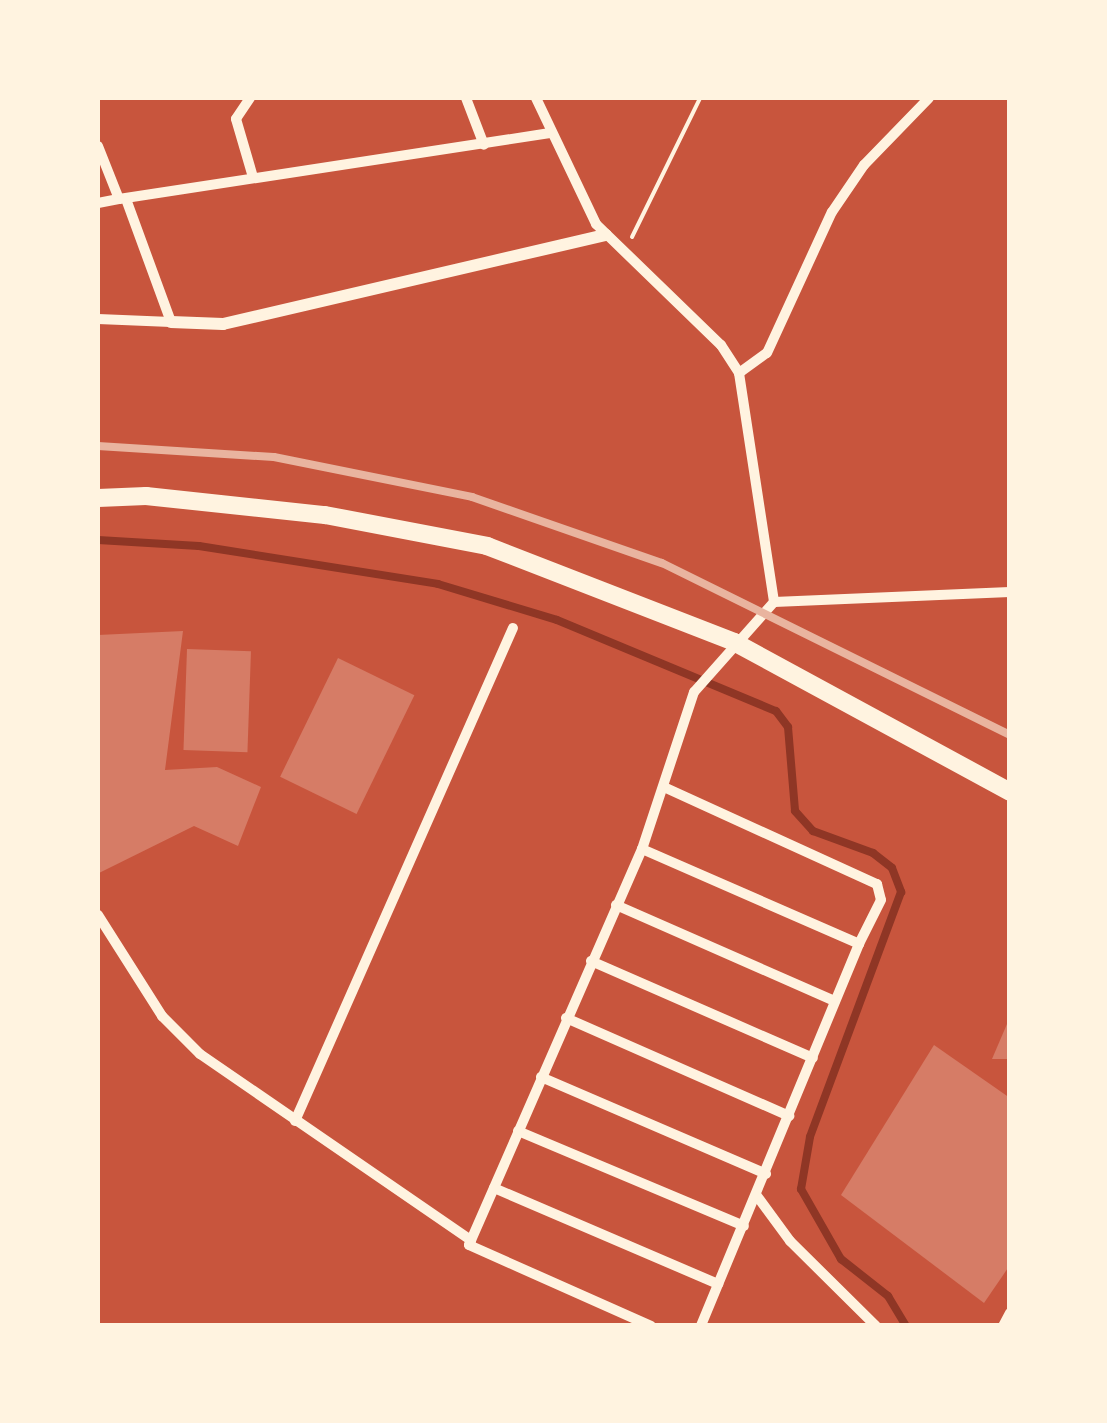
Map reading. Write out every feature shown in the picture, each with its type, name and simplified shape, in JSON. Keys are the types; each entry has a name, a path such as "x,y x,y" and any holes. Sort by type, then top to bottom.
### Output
{"highway":[{"path":"98,498 146,496 326,514 487,546 734,642 1010,792"}],"street":[{"path":"250,98 236,119 252,177"},
{"path":"466,98 484,144"},
{"path":"536,98 550,133 606,235 721,345 739,372 774,602"},
{"path":"739,372 768,353 832,212 864,165 929,98"},
{"path":"98,202 550,133"},
{"path":"98,146 123,199 170,322"},
{"path":"98,320 223,324 606,235"},
{"path":"651,1326 468,1245 642,849 666,788 694,692 710,668 774,602 1010,592"},
{"path":"295,1121 513,628"},
{"path":"666,788 878,884 881,900 835,1000 701,1326"},
{"path":"642,849 859,944"},
{"path":"616,905 835,1000"},
{"path":"98,915 162,1016 200,1054 471,1240"},
{"path":"590,960 813,1058"},
{"path":"566,1018 789,1116"},
{"path":"542,1077 766,1174"},
{"path":"518,1132 744,1226"},
{"path":"494,1188 718,1284"},
{"path":"757,1196 790,1241 876,1326"},
{"path":"1003,1326 1010,1313"}],"path":[{"path":"623,255 700,98"}],"building":[{"path":"183,631 165,770 217,767 261,787 238,846 194,826 99,873 98,635"},
{"path":"187,649 251,651 247,752 183,750"},
{"path":"338,658 414,695 357,814 280,777"},
{"path":"1010,1017 1010,1059 992,1059"},
{"path":"934,1045 1010,1098 1010,1265 984,1303 841,1195"}],"waterway":[{"path":"98,540 199,546 438,584 557,620 776,711 788,727 795,811 813,831 873,853 892,868 901,892 810,1137 801,1189 841,1259 888,1296 906,1326"}],"railway":[{"path":"98,446 274,457 472,497 662,563 1010,735"}]}
